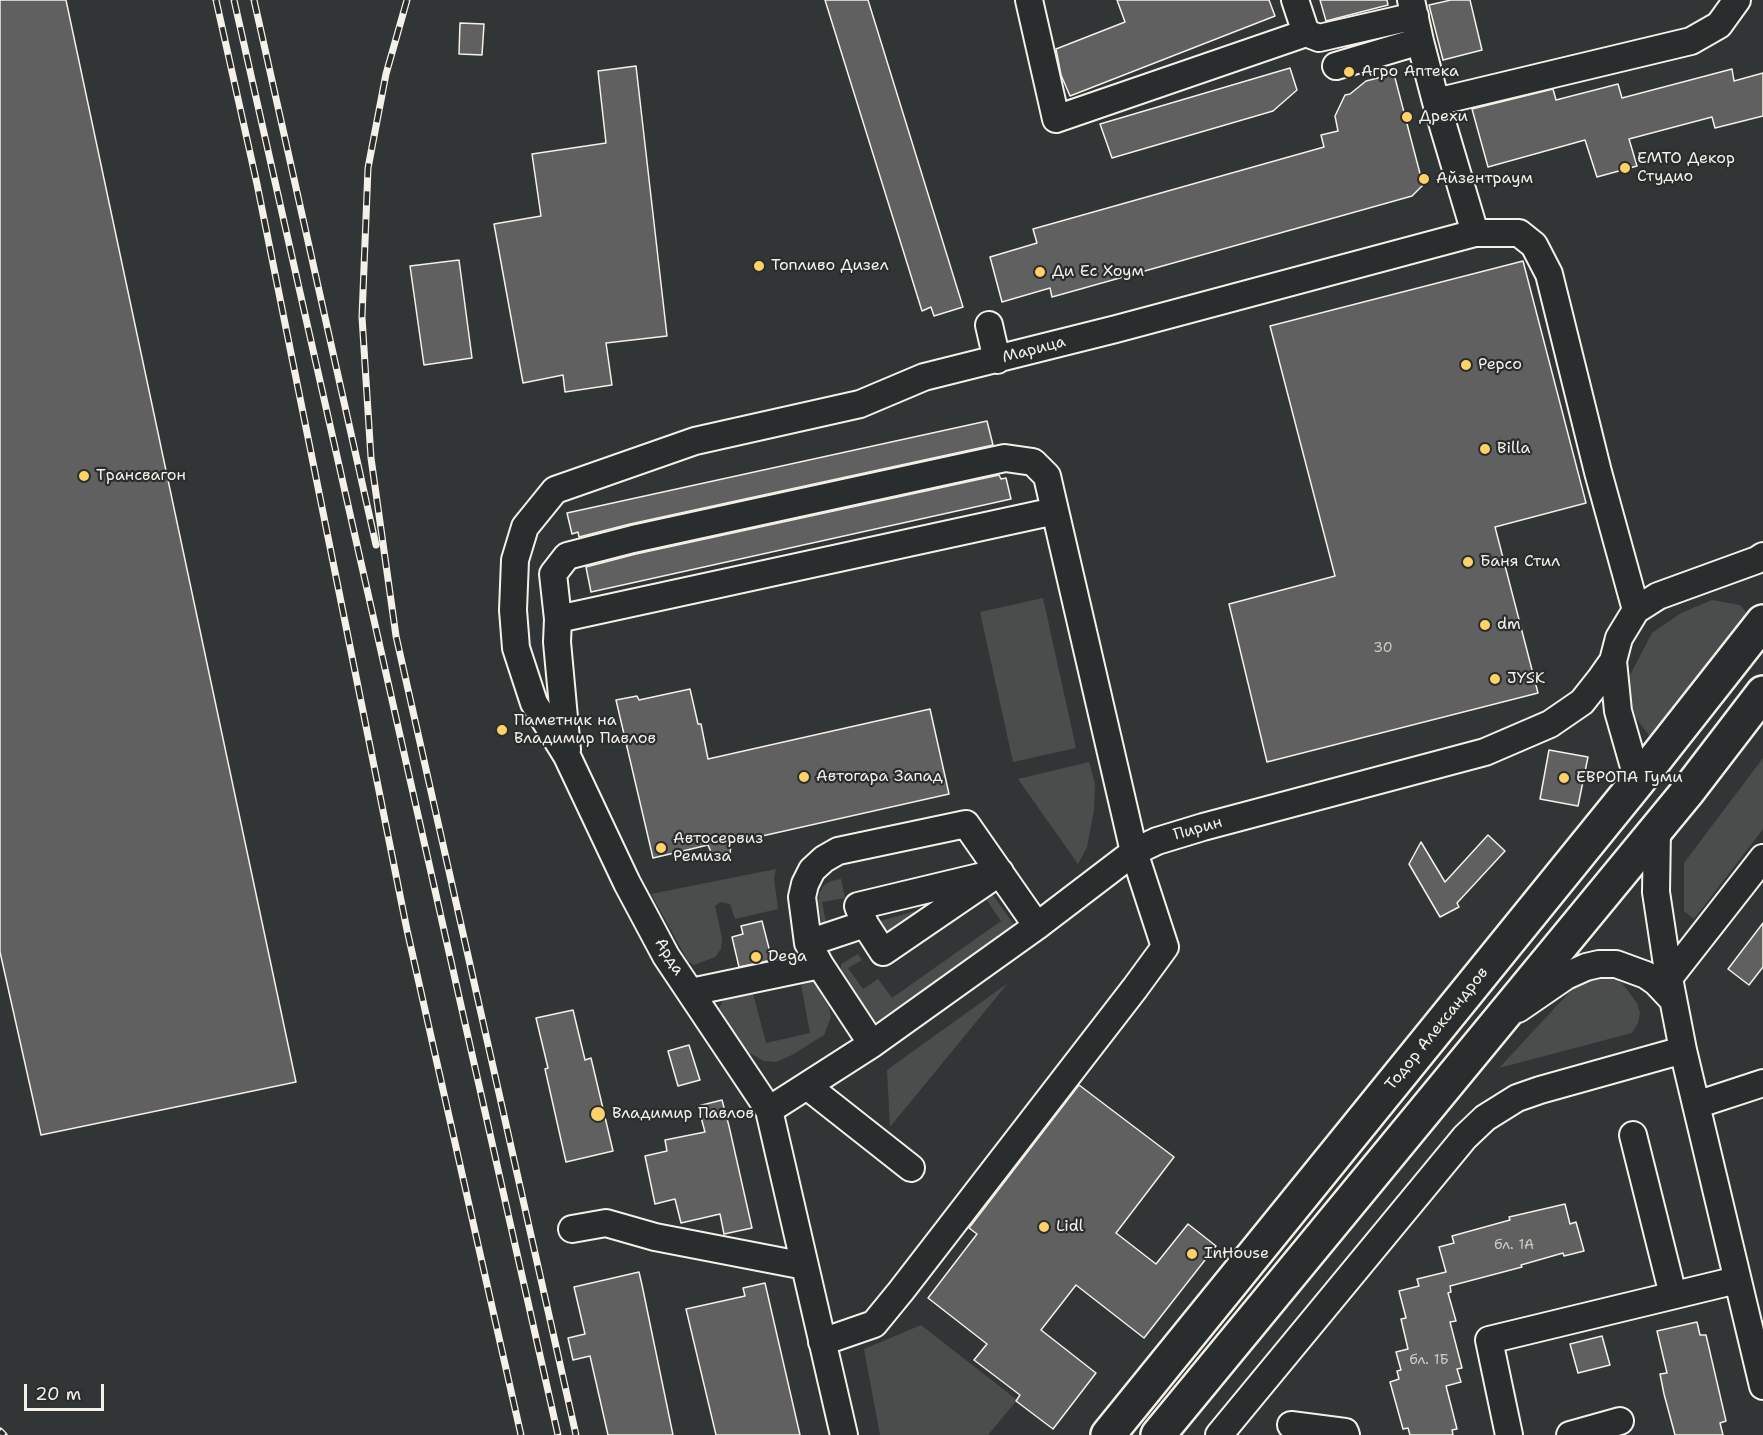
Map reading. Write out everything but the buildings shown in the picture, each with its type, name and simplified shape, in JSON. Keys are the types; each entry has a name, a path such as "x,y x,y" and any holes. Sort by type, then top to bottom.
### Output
{"main road":[{"name":"Тодор Александров","path":"1108,1435 1638,781 1763,622"},
{"path":"1161,1432 1657,830 1763,693"}],"street":[{"path":"1029,0 1056,118 1306,33 1318,38 1413,8 1436,102 1475,233"},
{"path":"1295,0 1306,33"},
{"path":"1436,102 1691,40 1719,25 1737,0"},
{"path":"1336,66 1420,41"},
{"name":"Марица","path":"555,490 695,441 860,404 924,377 997,360 1475,233 1519,232 1534,246 1549,274 1616,540 1636,610"},
{"path":"989,325 997,360"},
{"path":"567,756 553,574 567,556 633,539 1005,458 1033,462 1047,476 1134,852 1165,947 1128,998 874,1324 822,1342"},
{"name":"Арда","path":"555,490 525,527 515,560 513,610 516,648 534,703 567,756 627,883 666,956 769,1110 844,1435"},
{"path":"558,619 1055,510"},
{"path":"1636,610 1658,596 1763,556"},
{"name":"Пирин","path":"769,1110 872,1044 1037,926 1134,852 1157,841 1203,827 1485,752 1550,724 1582,702 1612,661 1619,638 1636,610"},
{"path":"1612,661 1618,711 1638,781"},
{"path":"872,1044 814,954 802,897 812,870 824,859 838,851 966,824 1037,926"},
{"path":"1657,830 1656,892 1671,989 1683,1050 1762,1382"},
{"path":"1671,989 1763,858"},
{"path":"1000,872 884,952 865,924 858,906 1000,872"},
{"path":"691,992 814,954 865,924"},
{"path":"1496,1025 1566,976 1599,964 1617,964 1647,975 1671,989"},
{"path":"1219,1435 1465,1137 1485,1118 1517,1098 1540,1090 1683,1050"},
{"path":"1696,1105 1763,1083"},
{"path":"807,1086 911,1168"},
{"path":"1633,1135 1673,1295"},
{"path":"572,1230 606,1223 655,1238 805,1266"},
{"path":"1509,1435 1489,1340 1737,1280"},
{"path":"1570,1435 1620,1421"},
{"path":"1290,1425 1345,1432 1346,1435"}],"shaded area":[{"path":"1043,598 1076,748 1013,762 980,612"},
{"path":"1712,600 1740,605 1749,616 1651,738 1636,718 1630,699 1629,677 1652,633 1681,613"},
{"path":"1763,758 1763,829 1694,919 1684,911 1684,863"},
{"path":"1089,762 1095,784 1094,810 1087,847 1078,864 1018,779"},
{"path":"776,869 774,878 778,909 735,919 730,904 721,902 715,906 722,938 721,949 715,957 694,965 688,961 651,894"},
{"path":"841,879 845,898 822,902 829,938 824,935 818,903 819,894 823,886"},
{"path":"990,891 1015,926 876,1022 841,974 841,964 858,954 862,960 848,968 863,989 878,979 892,998 1001,921 984,896"},
{"path":"937,905 890,938 880,921"},
{"path":"1593,974 1606,974 1622,983 1637,1003 1640,1013 1638,1023 1632,1033 1499,1068 1578,983"},
{"path":"810,976 829,1007 831,1017 824,1035 776,1062 764,1061 744,1050 719,1008 723,1001 752,990 766,1043 810,1033 800,979"},
{"path":"1008,983 890,1127 887,1070"},
{"path":"921,1325 1017,1400 988,1435 880,1435 864,1349"}],"railway":[{"path":"216,0 257,184 407,930 521,1435"},
{"path":"234,0 558,1435"},
{"path":"254,0 376,545"},
{"path":"407,0 386,74 368,168 362,317 371,458 396,636 576,1435"},
{"path":"0,1431 4,1435"}],"place":[{"name":"Агро Аптека","path":"1349,72"},
{"name":"Дрехи","path":"1407,117"},
{"name":"ЕМТО Декор Студио","path":"1625,168"},
{"name":"Айзентраум","path":"1424,179"},
{"name":"Топливо Дизел","path":"759,266"},
{"name":"Ди Ес Хоум","path":"1040,272"},
{"name":"Pepco","path":"1466,365"},
{"name":"Billa","path":"1485,449"},
{"name":"Tрансвагон","path":"84,476"},
{"name":"Баня Стил","path":"1468,562"},
{"name":"dm","path":"1485,625"},
{"name":"JYSK","path":"1495,679"},
{"name":"Паметник на Владимир Павлов","path":"502,730"},
{"name":"Автогара Запад","path":"804,777"},
{"name":"ЕВРОПА Гуми","path":"1564,778"},
{"name":"Автосервиз Ремиза","path":"661,848"},
{"name":"Dega","path":"756,957"},
{"name":"Владимир Павлов","path":"598,1114"},
{"name":"Lidl","path":"1044,1227"},
{"name":"InHouse","path":"1192,1254"}]}
